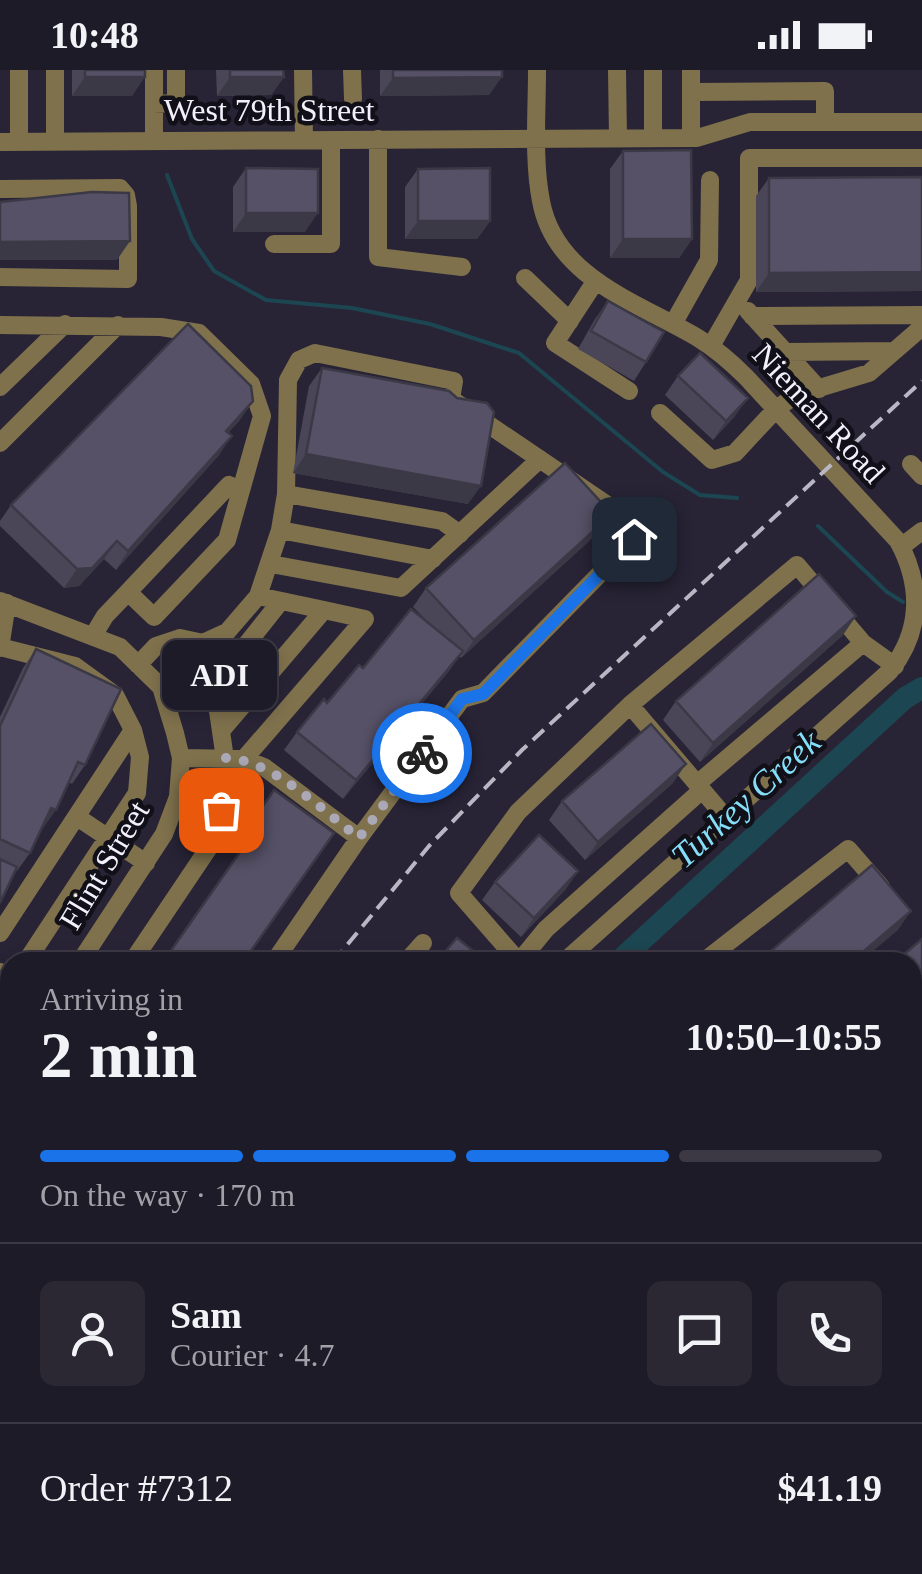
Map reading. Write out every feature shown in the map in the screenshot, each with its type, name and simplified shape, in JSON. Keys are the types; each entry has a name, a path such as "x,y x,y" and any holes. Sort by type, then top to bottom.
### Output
{"street":[{"path":"10,142 10,93 19,70"},
{"path":"54,70 54,142"},
{"path":"154,70 154,141"},
{"path":"154,104 176,104 176,70"},
{"path":"304,70 304,140"},
{"path":"352,70 353,99"},
{"name":"Nieman Road","path":"537,70 540,200 547,224 571,260 595,282 710,346 746,377 902,546 915,572 919,597 916,647 575,952"},
{"path":"617,70 618,138"},
{"path":"653,70 653,138"},
{"path":"690,138 691,70"},
{"path":"690,92 825,92 825,122"},
{"name":"West 79th Street","path":"10,142 690,138 750,122 922,122"},
{"path":"274,244 332,244 331,140"},
{"path":"378,140 378,257 462,267"},
{"path":"710,346 749,280 749,158 922,158"},
{"path":"673,324 709,260 710,180"},
{"path":"0,189 120,188 128,206 128,278 0,278"},
{"path":"525,278 570,321"},
{"path":"595,282 555,343 629,391"},
{"path":"738,300 819,389"},
{"path":"752,316 922,315"},
{"path":"0,387 64,324"},
{"path":"0,325 161,327 199,333 250,384 262,416 227,540 154,617 128,592"},
{"path":"0,442 118,326"},
{"path":"660,414 712,460 736,453 776,409 796,395 868,373 922,328"},
{"path":"786,352 894,351"},
{"path":"138,665 156,646 180,638 203,643 227,632 258,596 271,564 286,494 288,380 299,360 315,353 454,381 450,399 622,515 634,539 483,694 462,699 281,952"},
{"path":"271,564 402,588 540,460"},
{"path":"102,640 104,616 229,485 242,490"},
{"path":"286,494 442,521 460,534"},
{"path":"280,530 433,559"},
{"path":"902,546 922,531"},
{"path":"510,952 458,893 518,812 630,706 797,566 863,643 895,666"},
{"path":"139,952 214,840 234,758 365,619 258,596"},
{"path":"210,690 282,601"},
{"path":"3,602 0,648 75,666 115,694 133,730 140,757 137,793 32,952"},
{"name":"Flint Street","path":"3,602 120,648 161,688 181,758 178,797 164,834 87,952"},
{"path":"221,731 324,610"},
{"path":"180,638 199,660 221,731 234,758"},
{"path":"527,952 546,928 699,787 863,643"},
{"path":"630,706 726,818"},
{"path":"0,934 133,730"},
{"path":"181,758 234,758 264,767 359,838"},
{"path":"76,818 146,863"},
{"path":"715,952 848,850 884,891"},
{"path":"415,952 423,943"}],"building":[{"path":"85,70 145,70 145,77 85,77"},
{"path":"230,70 283,70 284,77 230,77"},
{"path":"393,70 502,70 502,77 393,78"},
{"path":"691,150 692,239 623,239 623,151"},
{"path":"246,168 318,169 318,213 246,213"},
{"path":"490,168 490,221 418,221 418,169"},
{"path":"922,177 922,272 769,273 769,178"},
{"path":"92,192 129,193 130,241 0,242 0,202"},
{"path":"608,301 664,332 646,362 591,331"},
{"path":"188,324 251,386 253,401 226,431 232,436 128,551 117,541 92,568 77,569 11,505"},
{"path":"700,353 748,398 726,421 678,376"},
{"path":"322,368 449,391 457,398 487,403 494,412 481,486 306,454"},
{"path":"565,463 612,514 474,640 426,588"},
{"path":"819,574 856,616 713,743 676,701"},
{"path":"411,609 463,651 356,780 297,732 359,665 363,668"},
{"path":"36,649 121,689 85,765 78,762 30,853 0,839 0,726"},
{"path":"651,724 686,764 598,842 562,801"},
{"path":"274,790 334,833 250,952 170,952 252,835 246,830"},
{"path":"539,835 578,871 534,918 495,882"},
{"path":"0,859 17,867 0,903"},
{"path":"872,865 911,911 863,952 770,952"},
{"path":"457,938 474,952 445,952"},
{"path":"922,939 922,952 907,952"}],"waterway":[{"path":"167,175 192,239 214,271 266,300 352,308 430,324 519,353 663,472 700,495 737,498"},
{"path":"818,526 887,592 903,602"},
{"name":"Turkey Creek","path":"629,952 905,698 922,688"}],"railway":[{"path":"341,952 429,846 522,750 922,381"}],"way so far":[{"path":"221,810 228,779 225,758 244,758 264,767 359,838 422,753"}],"place":[{"name":"ADI","path":"221,810"}],"route":[{"path":"422,753 462,699 483,694 634,539"}]}
